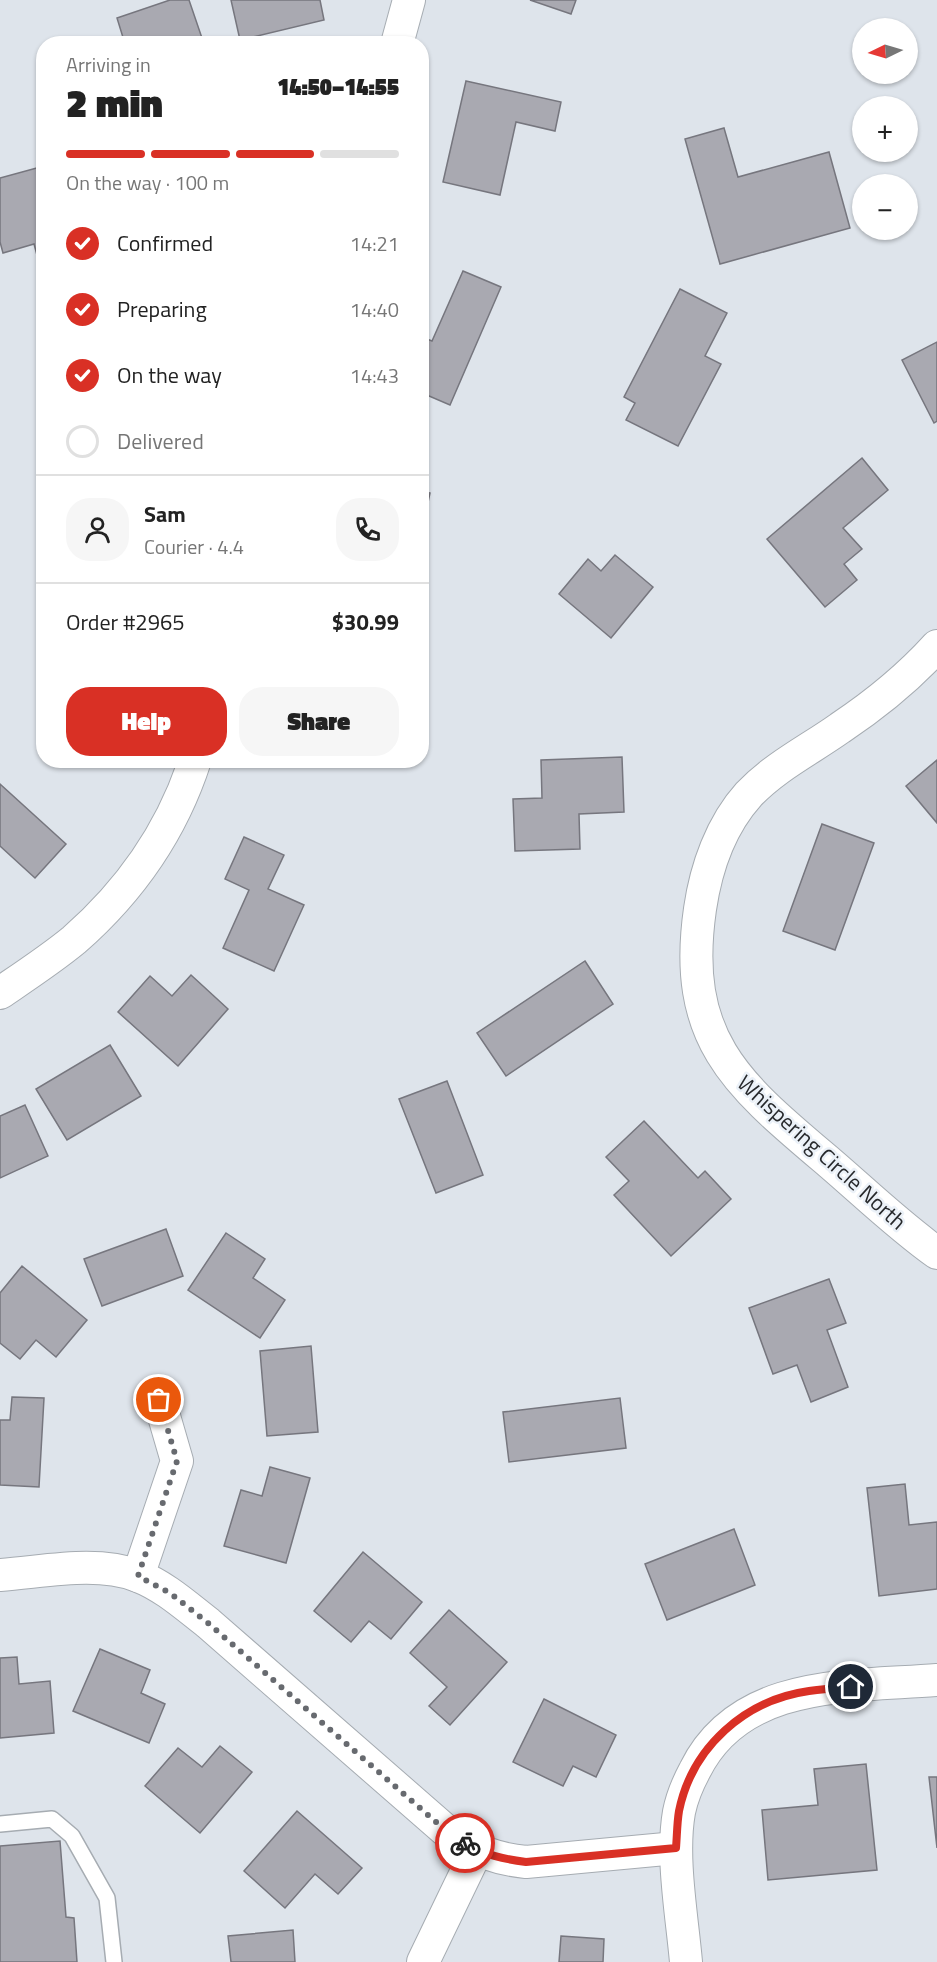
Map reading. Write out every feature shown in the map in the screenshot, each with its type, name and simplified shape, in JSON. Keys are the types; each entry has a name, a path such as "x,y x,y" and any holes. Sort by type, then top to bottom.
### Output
{"street":[{"path":"399,36 409,0"},
{"name":"Whispering Circle North","path":"937,646 917,668 880,700 774,770 748,796 728,826 711,859 702,894 697,932 697,971 701,1004 711,1035 726,1062 749,1092 937,1253"},
{"path":"1,991 74,940 113,903 140,870 164,831 184,794 192,768"},
{"path":"138,1576 177,1461 159,1400"},
{"path":"0,1575 106,1569 138,1576 170,1593 208,1623 452,1836 477,1851 505,1860 526,1862 676,1848"},
{"path":"686,1962 676,1848 679,1812 687,1784 704,1751 723,1730 748,1711 775,1700 808,1691 937,1680"},
{"path":"423,1962 477,1851"}],"lane":[{"path":"0,1824 52,1819 72,1836 107,1898 114,1962"}],"building":[{"path":"170,0 189,0 201,36 123,36 117,18"},
{"path":"231,0 320,0 324,20 257,36 239,36"},
{"path":"530,0 576,0 571,14"},
{"path":"466,81 561,102 555,131 516,122 500,195 443,182"},
{"path":"724,128 738,177 829,152 850,228 720,264 685,139"},
{"path":"36,168 36,251 34,244 3,253 0,242 0,178"},
{"path":"463,271 501,287 450,405 429,396 429,340 432,341"},
{"path":"680,289 727,313 705,356 721,364 678,446 626,420 635,403 624,397"},
{"path":"937,342 937,421 934,423 902,360"},
{"path":"862,458 888,490 843,528 862,549 844,564 857,580 825,607 767,539"},
{"path":"615,555 653,587 611,638 559,594 588,559 601,571"},
{"path":"622,757 624,812 579,814 580,849 515,851 513,799 542,798 541,760"},
{"path":"937,760 937,823 906,786"},
{"path":"0,784 66,844 35,878 0,846"},
{"path":"822,824 874,843 835,950 783,931"},
{"path":"244,837 284,855 268,889 304,905 274,971 223,948 249,890 225,879"},
{"path":"585,961 613,1004 506,1076 477,1033"},
{"path":"191,975 228,1009 178,1066 118,1012 150,976 172,996"},
{"path":"110,1045 141,1096 67,1140 36,1089"},
{"path":"447,1081 483,1175 436,1193 399,1099"},
{"path":"25,1105 48,1156 0,1178 0,1116"},
{"path":"644,1121 698,1178 705,1171 731,1199 671,1256 614,1195 629,1181 606,1157"},
{"path":"166,1229 183,1276 102,1306 84,1259"},
{"path":"226,1233 265,1259 253,1278 285,1300 260,1338 188,1290"},
{"path":"22,1266 87,1320 56,1357 36,1340 20,1359 0,1343 0,1293"},
{"path":"829,1279 846,1323 827,1330 848,1387 811,1402 797,1365 773,1374 749,1308"},
{"path":"311,1346 318,1432 267,1436 260,1351"},
{"path":"12,1397 44,1398 39,1487 0,1485 0,1420 10,1420"},
{"path":"620,1398 626,1448 509,1462 503,1412"},
{"path":"270,1467 310,1478 286,1563 224,1546 241,1490 262,1496"},
{"path":"905,1484 909,1525 937,1522 937,1589 879,1596 867,1488"},
{"path":"734,1529 755,1585 667,1620 645,1564"},
{"path":"363,1552 422,1602 391,1639 369,1621 351,1642 314,1611"},
{"path":"449,1610 507,1662 450,1725 429,1706 447,1687 410,1653"},
{"path":"100,1649 150,1670 141,1693 165,1704 149,1743 73,1711"},
{"path":"17,1657 19,1684 50,1681 54,1733 0,1738 0,1658"},
{"path":"544,1699 616,1735 596,1777 573,1766 563,1786 513,1762"},
{"path":"220,1746 252,1772 200,1833 145,1786 178,1748 202,1767"},
{"path":"866,1764 877,1870 768,1880 762,1810 818,1805 814,1769"},
{"path":"929,1777 937,1777 937,1848"},
{"path":"297,1811 362,1868 338,1894 315,1874 285,1908 244,1871"},
{"path":"60,1841 66,1917 74,1918 77,1962 0,1962 0,1846"},
{"path":"293,1930 295,1962 231,1962 228,1936"},
{"path":"561,1936 604,1939 603,1962 559,1962"}],"way so far":[{"path":"159,1400 177,1461 138,1576 170,1593 208,1623 452,1836 465,1843"}],"route":[{"path":"465,1843 477,1851 505,1860 526,1862 676,1848 679,1812 687,1784 704,1751 723,1730 748,1711 775,1700 808,1691 851,1687"}]}
